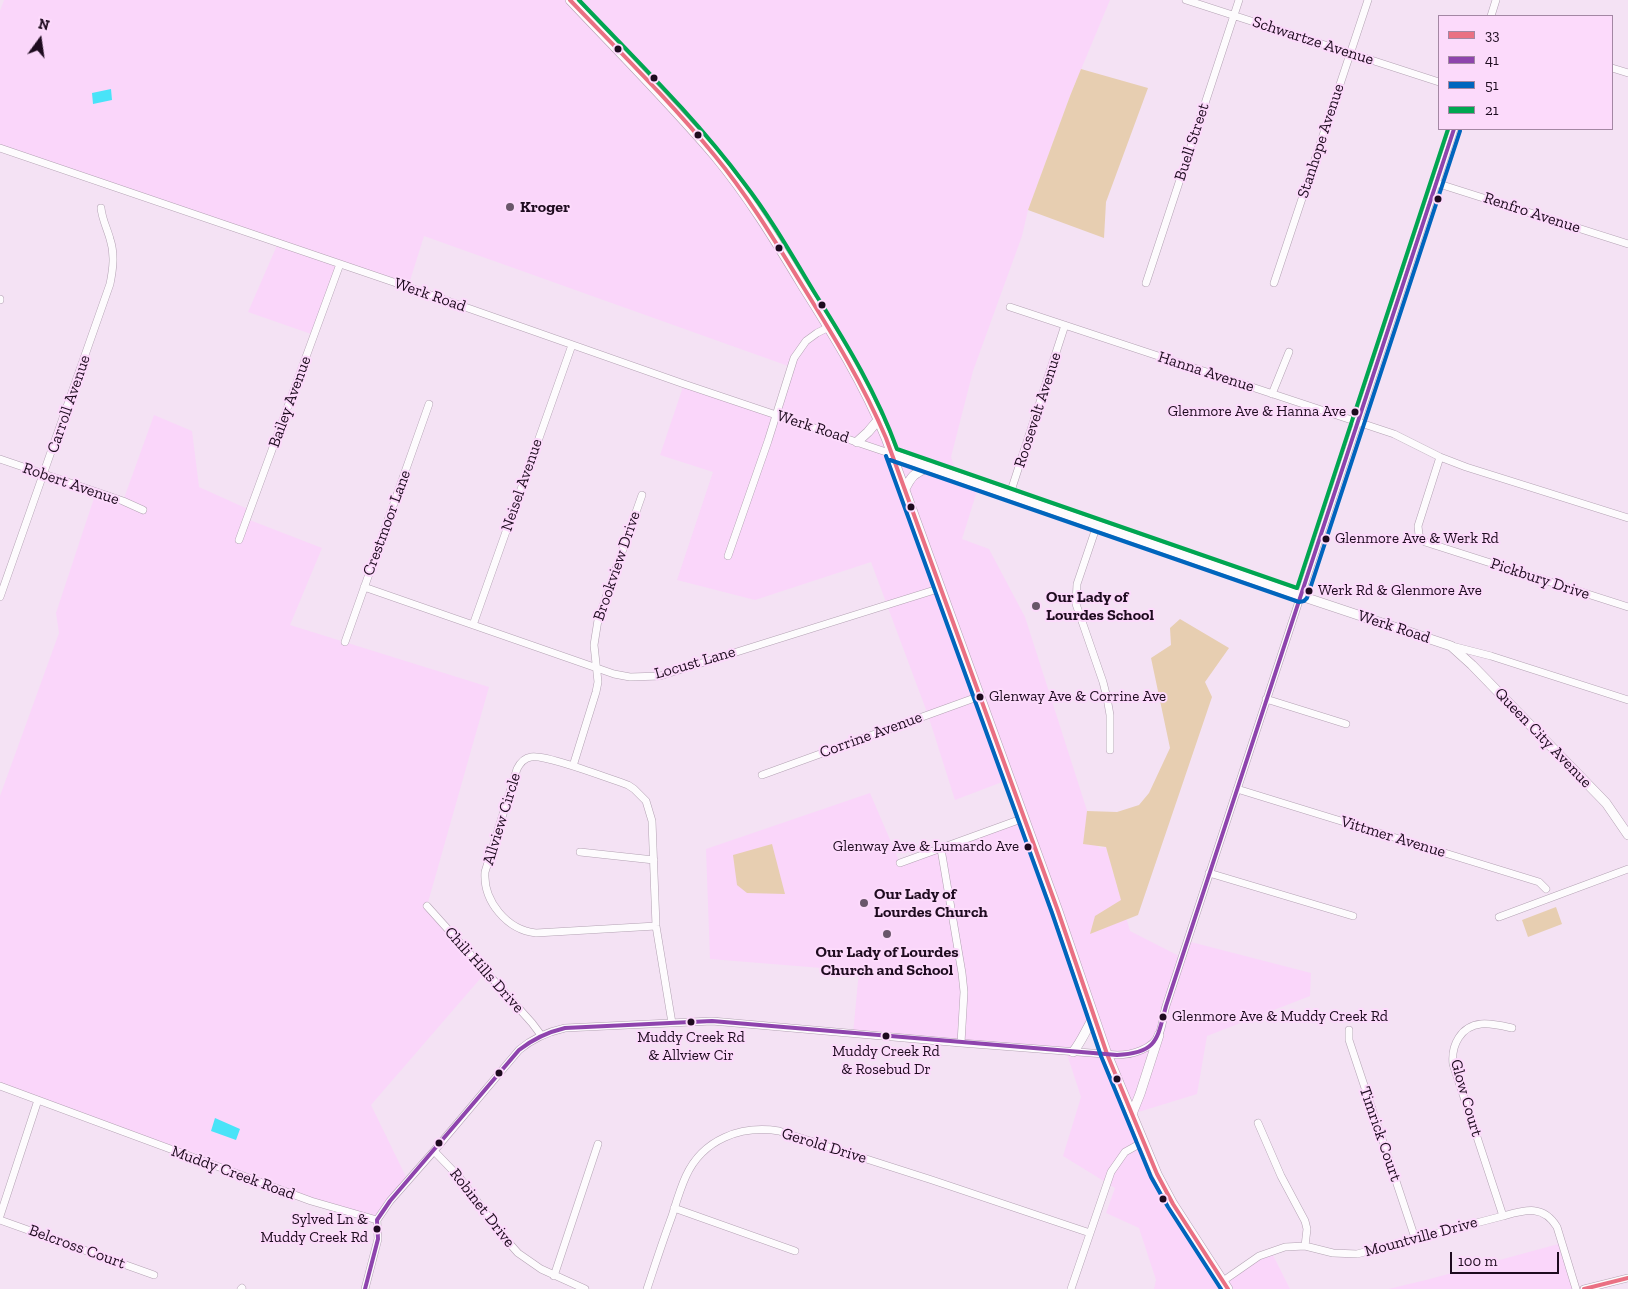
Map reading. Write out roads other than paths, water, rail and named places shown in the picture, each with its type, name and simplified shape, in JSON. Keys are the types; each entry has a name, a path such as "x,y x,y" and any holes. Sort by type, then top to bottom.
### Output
{"main road":[{"path":"570,0 694,132 739,186 760,216 829,327 865,391 879,419 905,489 1107,1054 1157,1174 1173,1204 1225,1285"},
{"path":"856,442 879,419"},
{"name":"Werk Road","path":"892,454 1451,646"},
{"path":"905,489 913,475 930,466"},
{"name":"Queen City Avenue","path":"1451,646 1481,674 1606,803 1617,816 1628,835"},
{"path":"1073,1052 1082,1041 1094,1017"},
{"path":"1132,1114 1159,1035"}],"street":[{"name":"Schwartze Avenue","path":"1186,0 1438,82"},
{"name":"Buell Street","path":"1146,283 1239,0"},
{"name":"Stanhope Avenue","path":"1274,283 1368,0"},
{"path":"1491,15 1496,0"},
{"path":"1613,68 1628,73"},
{"path":"365,1289 378,1239 376,1220 390,1201 434,1152 519,1050 541,1035 566,1028 712,1021 1123,1055 1136,1052 1150,1045 1159,1035 1162,1018 1209,872 1454,130"},
{"name":"Werk Road","path":"0,148 892,454"},
{"name":"Renfro Avenue","path":"1436,183 1628,244"},
{"name":"Carroll Avenue","path":"0,597 112,274 113,253 110,237 102,219 102,208"},
{"name":"Bailey Avenue","path":"239,540 340,264"},
{"name":"Hanna Avenue","path":"1010,307 1358,422 1403,438 1440,457 1466,467 1628,518"},
{"name":"Roosevelt Avenue","path":"1010,494 1065,326"},
{"path":"728,556 797,353 806,341 829,327"},
{"name":"Neisel Avenue","path":"473,626 572,345"},
{"path":"1272,394 1289,352"},
{"name":"Crestmoor Lane","path":"345,642 429,404"},
{"name":"Pickbury Drive","path":"1440,457 1418,526 1419,535 1425,542 1628,607"},
{"name":"Robert Avenue","path":"0,459 123,501 142,510"},
{"name":"Brookview Drive","path":"573,766 598,682 594,645 598,620 642,495"},
{"path":"1097,525 1077,584 1076,604 1108,698 1110,750"},
{"name":"Locust Lane","path":"364,587 614,674 630,677 660,676 941,588"},
{"name":"Werk Road","path":"1451,646 1491,656 1628,700"},
{"name":"Corrine Avenue","path":"762,774 980,696"},
{"path":"1266,699 1346,724"},
{"name":"Allview Circle","path":"656,926 530,932 515,926 507,920 489,897 485,872 520,764 527,758 539,756 628,785 642,795 650,809 656,926 672,1023"},
{"name":"Vittmer Avenue","path":"1237,789 1539,882 1546,889"},
{"path":"900,863 1024,818"},
{"path":"941,849 964,992 961,1043"},
{"path":"580,852 654,860"},
{"path":"1499,917 1628,869"},
{"path":"1209,872 1352,916"},
{"name":"Chili Hills Drive","path":"427,906 541,1035"},
{"name":"Glow Court","path":"1503,1216 1452,1057 1458,1037 1468,1028 1481,1024 1512,1028"},
{"name":"Timrick Court","path":"1349,1030 1349,1040 1415,1238"},
{"name":"Muddy Creek Road","path":"0,1086 311,1201 376,1220"},
{"path":"0,1216 38,1100"},
{"path":"1258,1123 1281,1176 1305,1221 1307,1229 1305,1246"},
{"name":"Gerold Drive","path":"647,1289 686,1174 702,1153 721,1138 741,1131 765,1129 779,1131 1090,1233"},
{"path":"1071,1289 1111,1172 1125,1152 1143,1142"},
{"path":"554,1276 598,1144"},
{"name":"Robinet Drive","path":"434,1152 460,1178 502,1235 518,1253 528,1262 554,1276 585,1289"},
{"path":"674,1208 795,1251"},
{"name":"Mountville Drive","path":"1225,1285 1259,1256 1285,1247 1305,1246 1333,1253 1357,1254 1526,1210 1533,1210 1546,1214 1557,1227 1576,1289"},
{"name":"Belcross Court","path":"0,1220 154,1275"},
{"path":"1584,1289 1628,1278"}],"water":[{"path":"111,89 112,100 93,104 92,93"},
{"path":"215,1118 240,1129 236,1140 211,1131"}],"place":[{"name":"Kroger","path":"510,207"},
{"name":"Glenmore Ave & Hanna Ave","path":"1355,412"},
{"name":"Glenmore Ave & Werk Rd","path":"1326,539"},
{"name":"Werk Rd & Glenmore Ave","path":"1309,591"},
{"name":"Our Lady of Lourdes School","path":"1036,606"},
{"name":"Glenway Ave & Corrine Ave","path":"980,697"},
{"name":"Glenway Ave & Lumardo Ave","path":"1028,847"},
{"name":"Our Lady of Lourdes Church","path":"864,903"},
{"name":"Our Lady of Lourdes Church and School","path":"887,934"},
{"name":"Glenmore Ave & Muddy Creek Rd","path":"1163,1017"},
{"name":"Muddy Creek Rd & Allview Cir","path":"691,1022"},
{"name":"Muddy Creek Rd & Rosebud Dr","path":"886,1036"},
{"name":"Sylved Ln & Muddy Creek Rd","path":"377,1229"}]}
